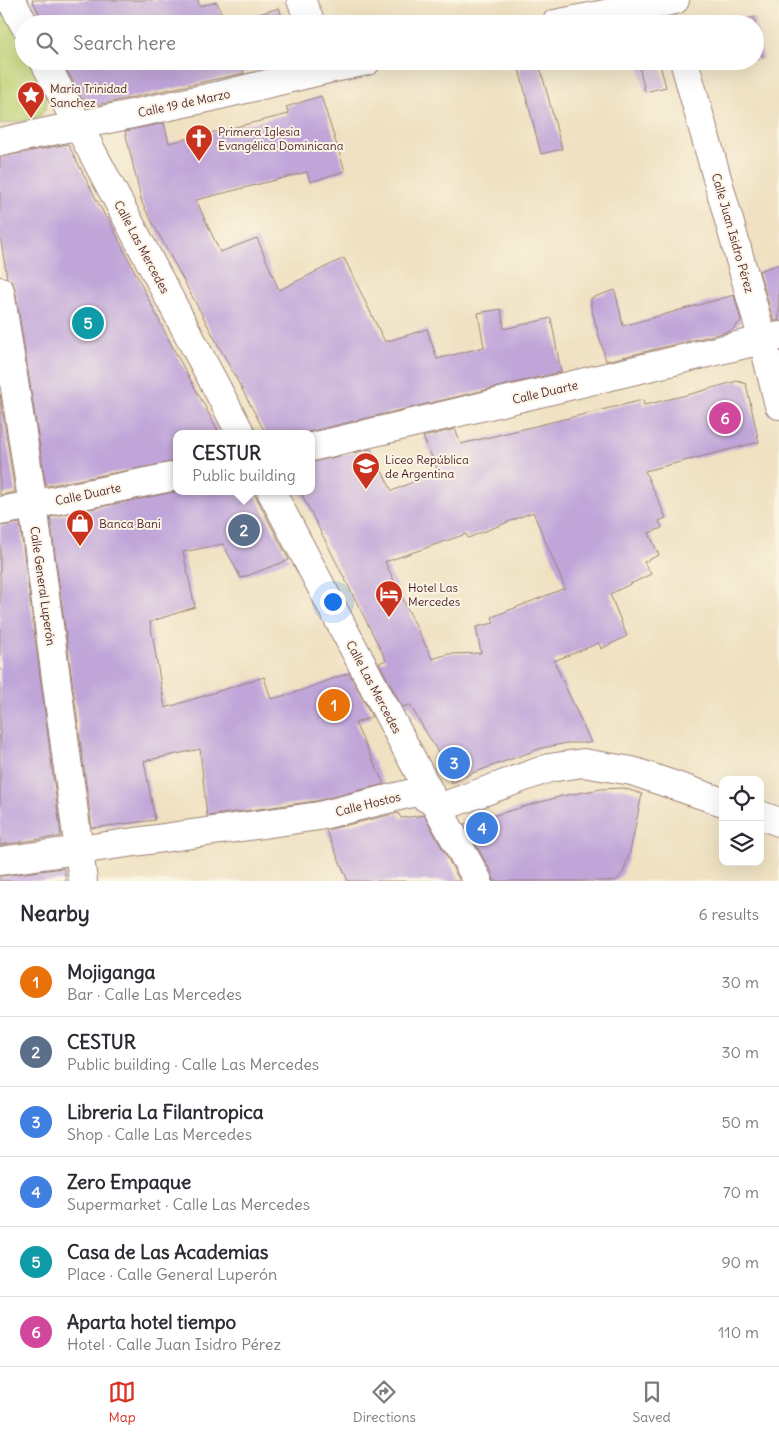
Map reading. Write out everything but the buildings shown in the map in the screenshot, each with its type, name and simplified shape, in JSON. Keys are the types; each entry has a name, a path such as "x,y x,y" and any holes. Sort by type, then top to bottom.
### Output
{"street":[{"path":"11,0 19,15"},
{"path":"301,0 307,15"},
{"path":"614,15 671,6"},
{"name":"Calle Las Mercedes","path":"49,70 238,430"},
{"name":"Calle 19 de Marzo","path":"0,142 212,97 309,70"},
{"name":"Calle Juan Isidro Pérez","path":"687,70 771,338 779,405"},
{"name":"Calle General Luperón","path":"0,291 32,505 83,881"},
{"name":"Calle Duarte","path":"315,446 771,338"},
{"name":"Calle Duarte","path":"0,511 173,477"},
{"name":"Calle Las Mercedes","path":"273,495 478,881"},
{"path":"435,803 444,806 549,768 583,763 632,771 719,801"},
{"name":"Calle Hostos","path":"0,862 79,849 318,816 416,792 435,803"},
{"path":"764,817 779,822"}],"green space":[{"path":"0,1 15,30 15,70 36,70 44,89 46,104 44,111 39,116 0,124"}],"place":[{"name":"María Trinidad Sanchez","path":"31,119"},
{"name":"Primera Iglesia Evangélica Dominicana","path":"199,162"},
{"name":"Casa de Las Academias","path":"88,323"},
{"name":"Aparta hotel tiempo","path":"725,418"},
{"name":"Liceo República de Argentina","path":"366,490"},
{"name":"CESTUR","path":"244,530"},
{"name":"Banca Bani","path":"80,547"},
{"name":"Hotel Las Mercedes","path":"389,618"},
{"name":"Mojiganga","path":"334,705"},
{"name":"Libreria La Filantropica","path":"454,763"},
{"name":"Zero Empaque","path":"482,828"}]}
